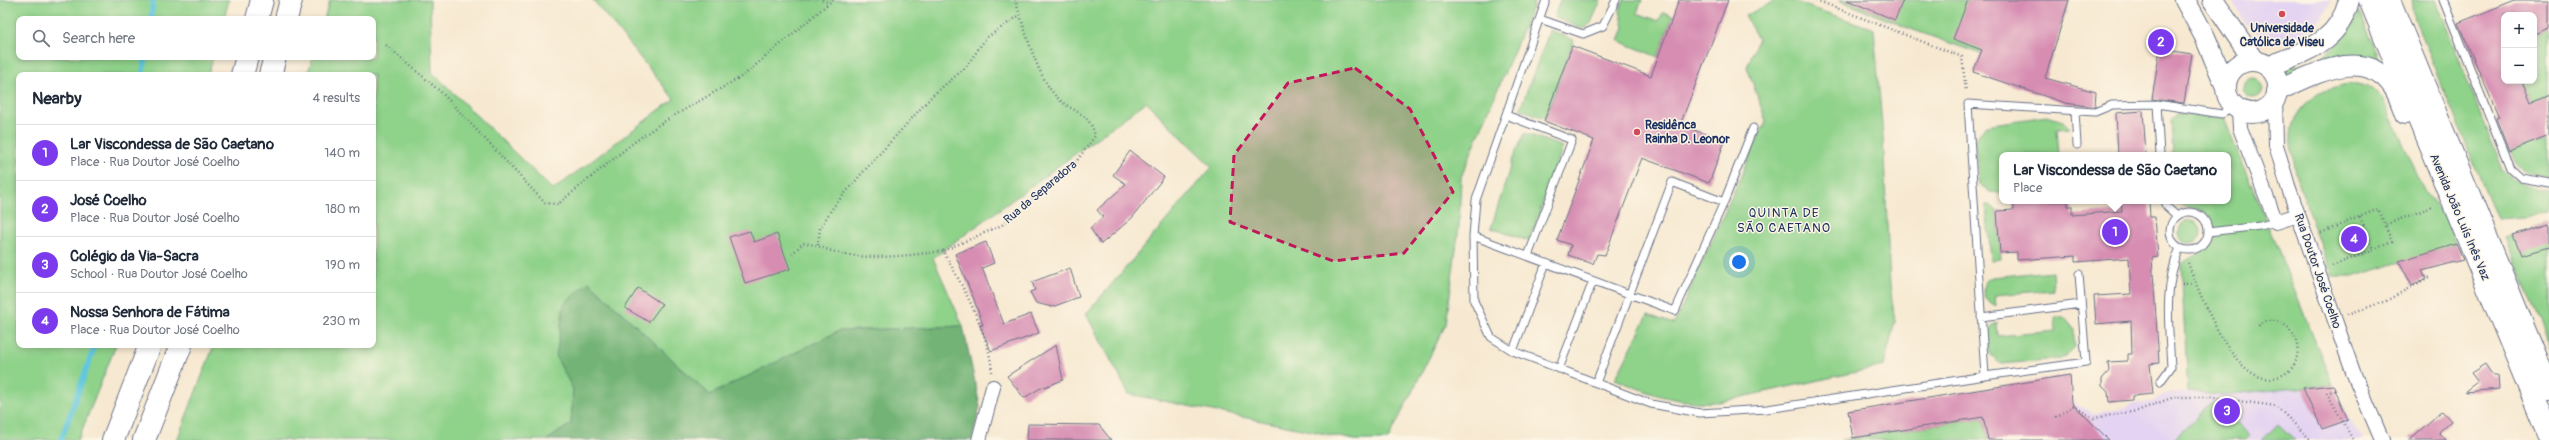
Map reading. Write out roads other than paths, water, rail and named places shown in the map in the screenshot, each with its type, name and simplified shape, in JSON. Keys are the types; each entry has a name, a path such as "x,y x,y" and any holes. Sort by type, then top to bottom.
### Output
{"main road":[{"path":"258,16 262,0"},
{"path":"287,16 291,0"},
{"name":"Avenida João Luís Inês Vaz","path":"2370,0 2445,204 2549,435"},
{"name":"Avenida João Luís Inês Vaz","path":"2391,2 2548,384"},
{"path":"243,72 246,60"},
{"path":"271,72 274,60"},
{"path":"113,440 149,348"},
{"path":"144,440 180,348"}],"street":[{"name":"Rua Doutor José Coelho","path":"2185,0 2205,37 2232,99 2238,115 2242,134 2276,222"},
{"path":"2213,0 2261,64 2276,78 2276,94 2270,105 2259,111 2246,112 2232,99 2231,71 2246,62 2261,64 2301,54 2324,41 2342,22 2349,0"},
{"path":"2276,94 2338,66 2363,67 2380,74 2395,89 2445,204"},
{"name":"Rua Doutor José Coelho","path":"2276,94 2276,145 2298,214 2355,379 2382,440"},
{"path":"2276,222 2298,214"},
{"path":"979,440 993,387"}],"lane":[{"path":"1546,0 1476,200 1473,236 1474,301 1491,337 1513,351 1651,404 1700,413 1767,410 2086,362 2079,274"},
{"path":"1540,19 1583,34 1603,26 1616,0"},
{"path":"2443,0 2510,168 2521,178 2549,183"},
{"path":"1985,376 1968,104 2095,112 2112,105 2157,104 2222,114 2229,110 2232,99"},
{"path":"2157,104 2160,152"},
{"path":"2075,111 2077,145"},
{"path":"1506,115 1572,140 1528,256"},
{"path":"1473,236 1674,311 1724,202 1753,128"},
{"path":"1596,383 1672,182 1724,202"},
{"path":"2166,204 2167,207 2177,216"},
{"path":"2188,212 2199,215 2207,224 2208,232 2205,241 2197,248 2181,248 2175,244 2170,233 2173,221 2177,216 2188,212"},
{"path":"2208,232 2260,226 2276,222"},
{"path":"2160,382 2171,367 2167,300 2174,261 2181,248"},
{"path":"1513,351 1546,264"},
{"path":"1559,369 1593,281"},
{"path":"1981,317 2081,304"}],"waterway":[{"path":"151,16 153,0"},
{"path":"143,72 145,60"},
{"path":"61,440 94,348"}],"place":[{"name":"Universidade Católica de Viseu","path":"2282,14"},
{"name":"José Coelho","path":"2161,42"},
{"name":"Residênca Rainha D. Leonor","path":"1637,132"},
{"name":"Lar Viscondessa de São Caetano","path":"2115,232"},
{"name":"Nossa Senhora de Fátima","path":"2354,239"},
{"name":"Colégio da Via-Sacra","path":"2227,411"}],"district":[{"name":"QUINTA DE SÃO CAETANO","path":"1784,220"}]}
